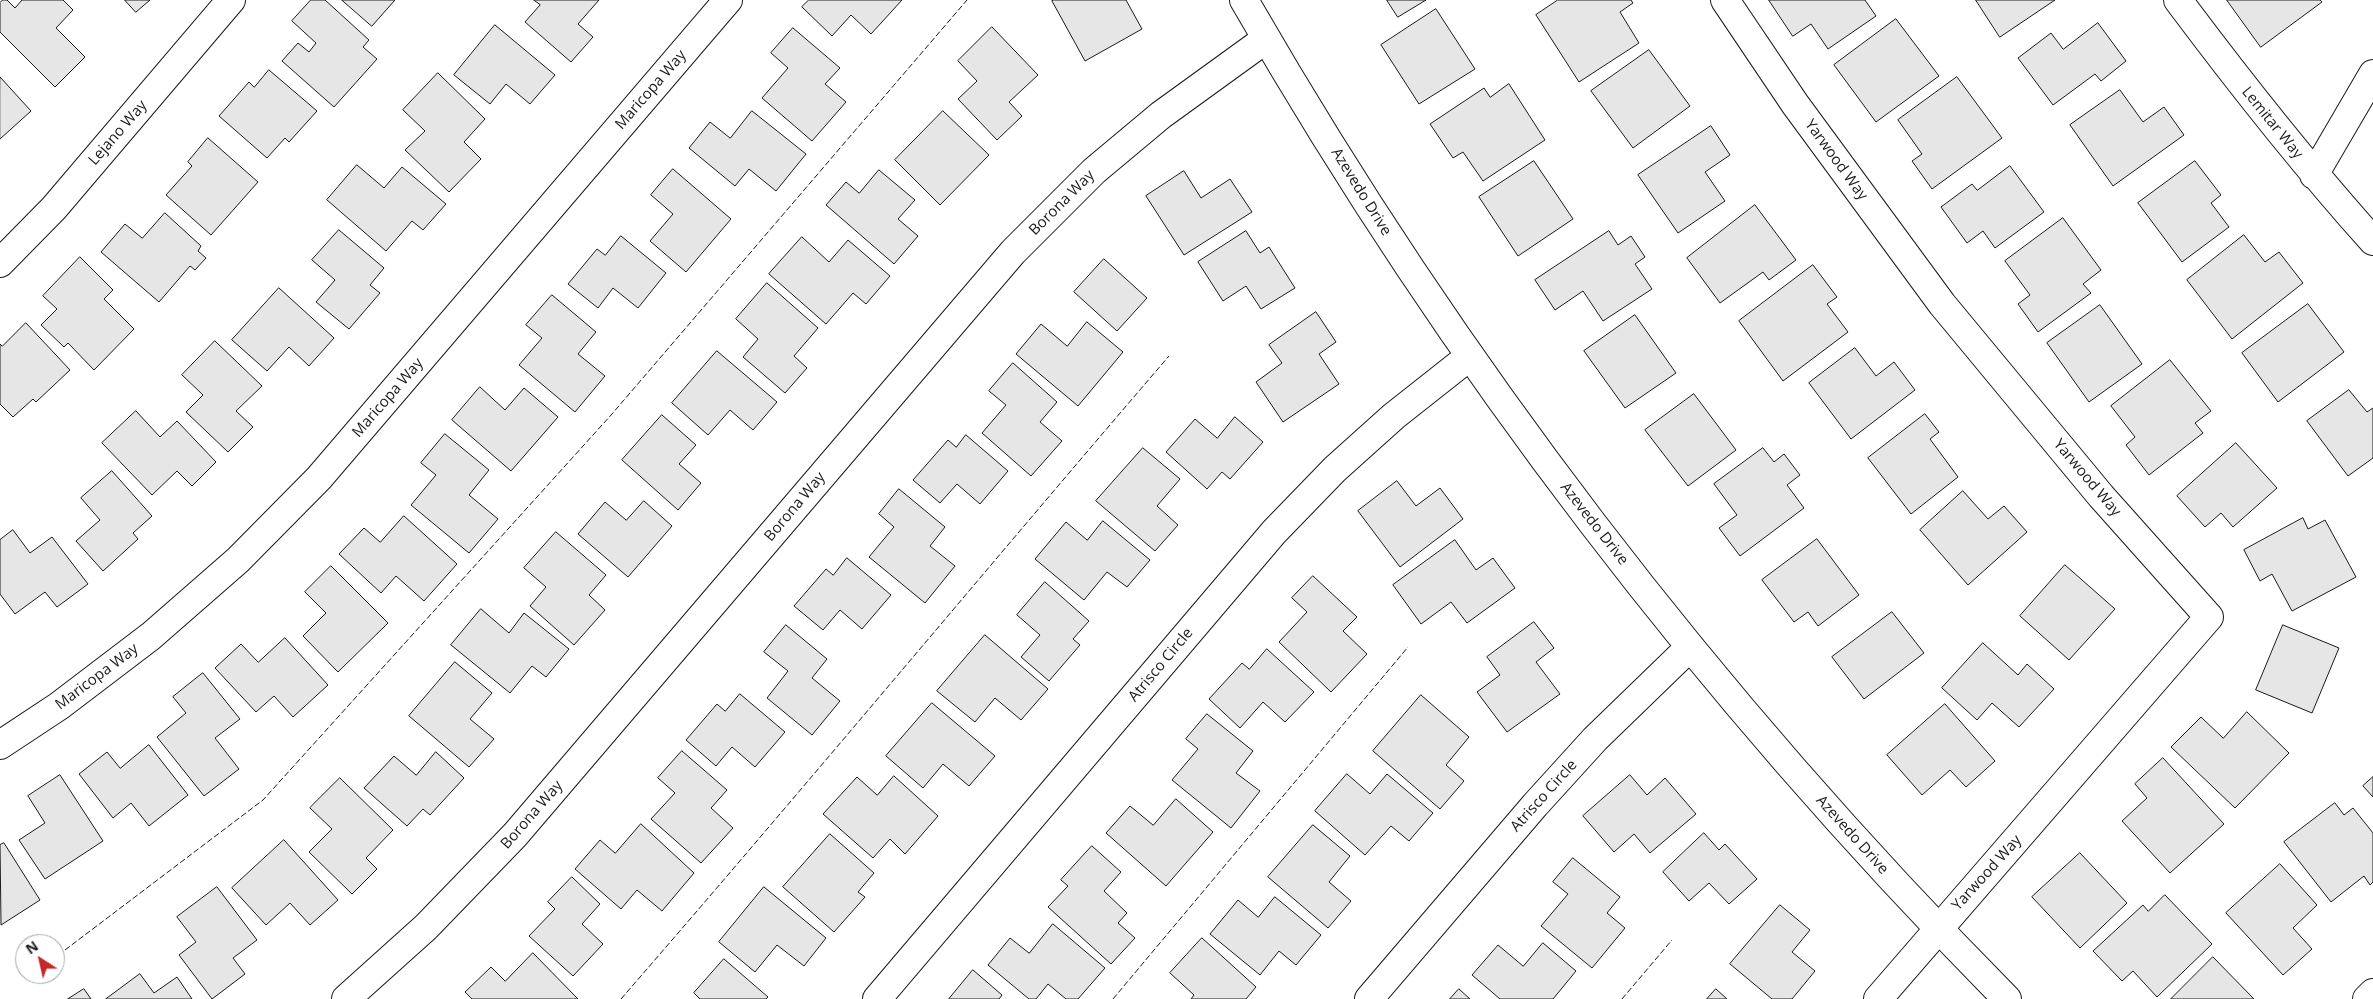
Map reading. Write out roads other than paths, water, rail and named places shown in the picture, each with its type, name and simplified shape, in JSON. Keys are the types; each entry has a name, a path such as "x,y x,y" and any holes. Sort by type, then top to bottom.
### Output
{"street":[{"name":"Lejano Way","path":"2,258 54,208 231,0"},
{"name":"Maricopa Way","path":"0,745 59,706 151,636 238,560 319,478 728,0"},
{"name":"Azevedo Drive","path":"1244,0 1369,206 1470,356 1567,489 1690,647 1840,823 1937,929 2007,999"},
{"name":"Yarwood Way","path":"1725,0 1795,104 1942,304 2101,496 2209,617 2079,769 1937,929"},
{"name":"Lemitar Way","path":"2178,0 2253,101 2314,175 2373,242"},
{"name":"Borona Way","path":"346,999 426,927 515,835 1013,252 1094,171 1161,115 1266,39"},
{"path":"2314,175 2373,74"},
{"name":"Atrisco Circle","path":"876,999 1274,532 1336,469 1394,416 1470,356"},
{"name":"Atrisco Circle","path":"1369,999 1535,805 1595,739 1690,647"},
{"path":"1878,999 1937,929"},
{"path":"2367,999 2373,993"}]}
